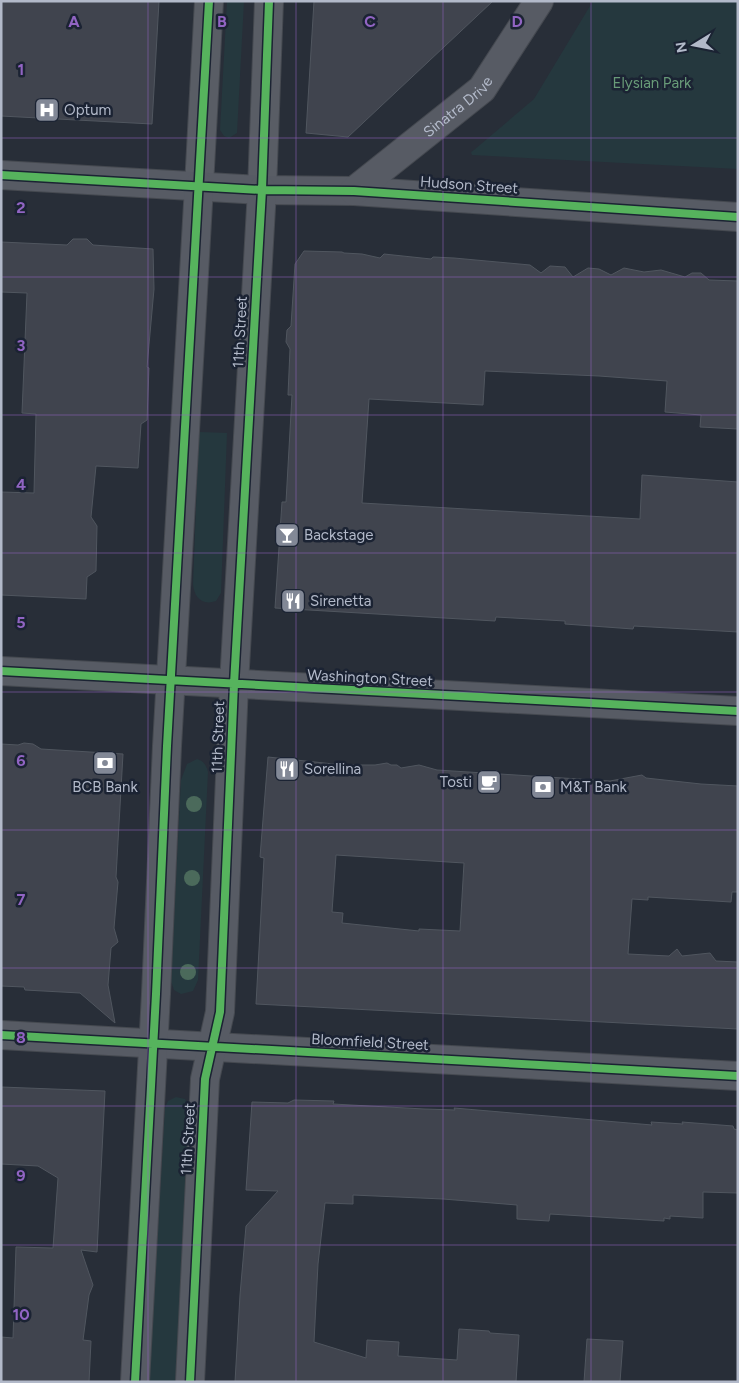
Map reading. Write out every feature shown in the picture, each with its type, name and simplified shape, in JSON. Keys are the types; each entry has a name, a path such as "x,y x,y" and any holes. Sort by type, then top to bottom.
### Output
{"street":[{"path":"135,1382 209,1"},
{"name":"11th Street","path":"190,1382 204,1079 220,1012 234,684 262,190 270,1"},
{"name":"Sinatra Drive","path":"354,192 482,89 539,1"},
{"name":"Hudson Street","path":"1,175 262,190 354,192 738,217"},
{"name":"Washington Street","path":"1,671 738,711"},
{"name":"Bloomfield Street","path":"1,1035 738,1076"}],"green space":[{"path":"227,1 244,1 237,133 229,138 224,136 220,130"},
{"name":"Elysian Park","path":"593,1 738,1 738,169 472,155 471,152 534,99"},
{"path":"199,432 227,433 221,593 216,601 211,602 203,601 197,596 193,584"},
{"path":"197,759 204,764 208,772 198,980 193,991 181,994 174,990 171,981 181,780 187,764"},
{"path":"176,1097 185,1099 190,1108 178,1382 149,1382 165,1108 168,1101"}],"building":[{"path":"1,1 159,1 152,124 1,116"},
{"path":"314,1 493,1 348,137 306,133"},
{"path":"73,239 87,239 93,245 153,249 154,289 147,367 149,368 147,420 141,424 138,468 96,466 91,517 97,526 96,571 87,577 86,599 1,595 1,492 34,493 36,414 22,413 27,293 1,292 1,242 67,245"},
{"path":"304,251 342,252 380,258 384,254 431,259 433,257 454,258 530,265 541,273 550,266 565,267 573,277 588,268 599,269 611,275 624,268 644,272 661,270 685,277 692,273 701,273 709,280 738,281 738,429 700,427 701,415 665,412 667,381 485,371 483,405 369,399 362,503 640,519 642,475 738,482 738,632 634,626 633,629 565,624 565,621 496,617 495,621 275,608 282,502 286,502 292,395 288,395 290,349 286,342 287,330 291,326 295,264"},
{"path":"24,743 33,744 41,749 123,754 116,877 118,882 114,928 118,942 111,948 108,985 115,1023 80,993 25,990 24,987 1,986 1,744 18,745"},
{"path":"268,757 343,765 387,763 401,768 419,765 437,770 610,781 642,775 646,778 738,786 738,892 732,892 731,902 648,897 648,900 632,899 628,954 669,956 677,949 682,956 710,953 716,961 738,962 738,1029 256,1004 264,858 260,857","holes":["336,855 464,863 460,931 419,929 419,931 342,923 343,913 332,912"]},
{"path":"1,1087 105,1091 97,1252 81,1250 93,1285 89,1295 83,1340 91,1341 89,1382 1,1382 1,1337 13,1338 16,1247 53,1248 58,1178 38,1166 1,1164"},
{"path":"294,1100 334,1101 333,1104 424,1109 455,1110 454,1108 652,1125 651,1122 683,1124 682,1122 733,1126 734,1129 738,1130 738,1193 703,1192 703,1218 670,1216 670,1219 664,1218 664,1221 550,1214 549,1221 517,1219 517,1205 443,1199 353,1195 353,1204 325,1203 318,1264 314,1342 366,1358 367,1340 399,1342 398,1356 457,1360 459,1329 519,1335 516,1382 235,1382 246,1226 278,1191 246,1190 252,1102 288,1103"},
{"path":"587,1339 623,1341 620,1382 584,1382"}],"cycle path":[{"path":"135,1382 167,746 209,1"},
{"path":"190,1382 205,1079 220,1012 234,684 262,190 269,1"},
{"path":"1,175 262,190 354,191 738,217"},
{"path":"1,671 738,711"},
{"path":"1,1035 738,1076"}],"place":[{"name":"Optum","path":"47,110"},
{"name":"Backstage","path":"287,535"},
{"name":"Sirenetta","path":"293,601"},
{"name":"BCB Bank","path":"105,763"},
{"name":"Sorellina","path":"287,769"},
{"name":"Tosti","path":"489,782"},
{"name":"M&T Bank","path":"543,787"}]}
